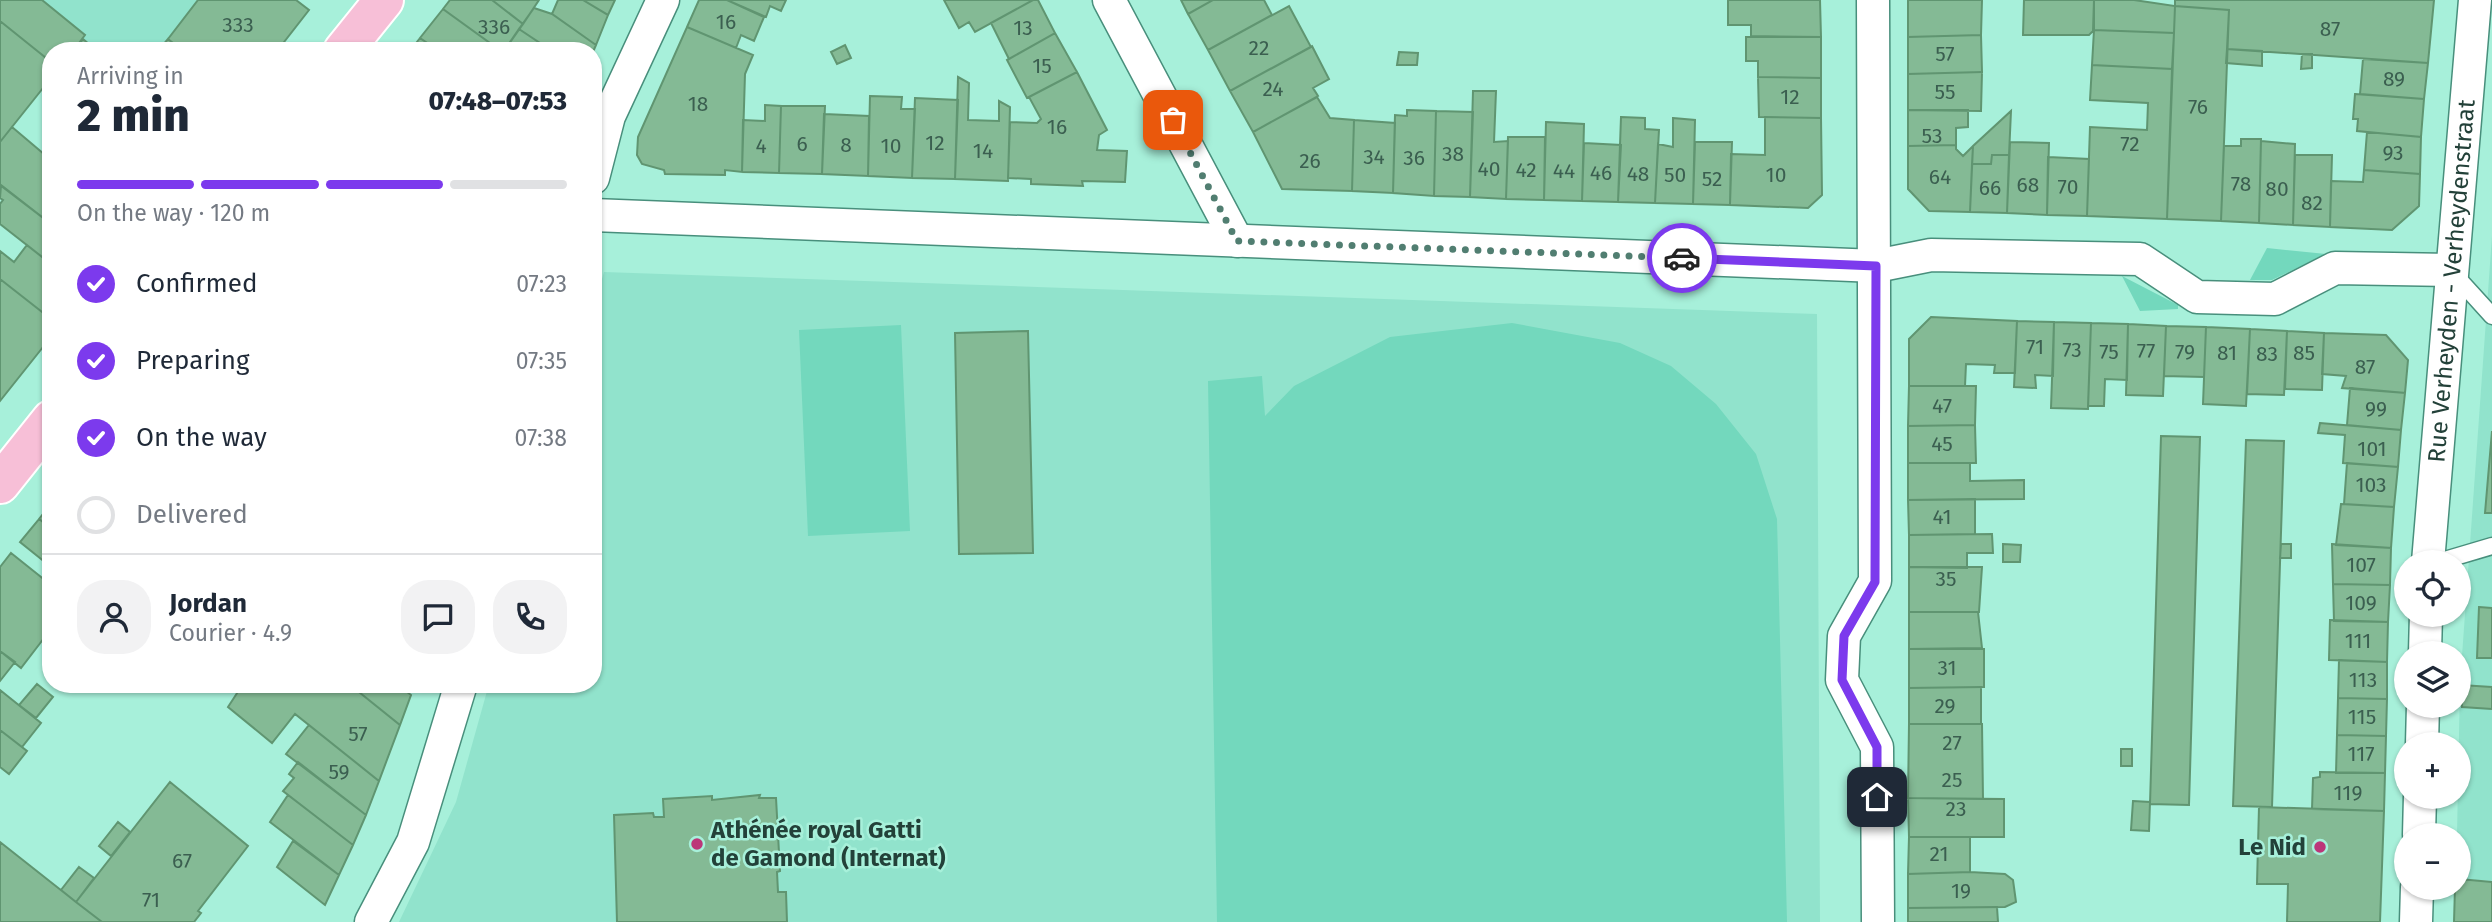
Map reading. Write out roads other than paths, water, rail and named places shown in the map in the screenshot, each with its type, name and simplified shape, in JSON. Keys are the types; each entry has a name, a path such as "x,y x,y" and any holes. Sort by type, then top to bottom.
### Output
{"main road":[{"path":"351,42 384,0"},
{"path":"0,484 42,431"}],"street":[{"path":"602,143 609,116 663,0"},
{"path":"1109,0 1237,241"},
{"path":"1873,0 1875,582 1844,636 1842,680 1877,747 1878,922"},
{"name":"Rue Verheyden - Verheydenstraat","path":"2429,550 2475,0"},
{"path":"602,215 1876,266 1931,255 2140,259 2197,297 2275,299 2335,268 2451,270"},
{"path":"371,922 413,842 458,693"},
{"path":"2416,922 2417,900"}],"lane":[{"path":"2451,270 2492,316"},
{"path":"2471,553 2492,547"}],"place":[{"name":"Athénée royal Gatti de Gamond (Internat)","path":"697,844"},
{"name":"Le Nid","path":"2320,847"}]}
